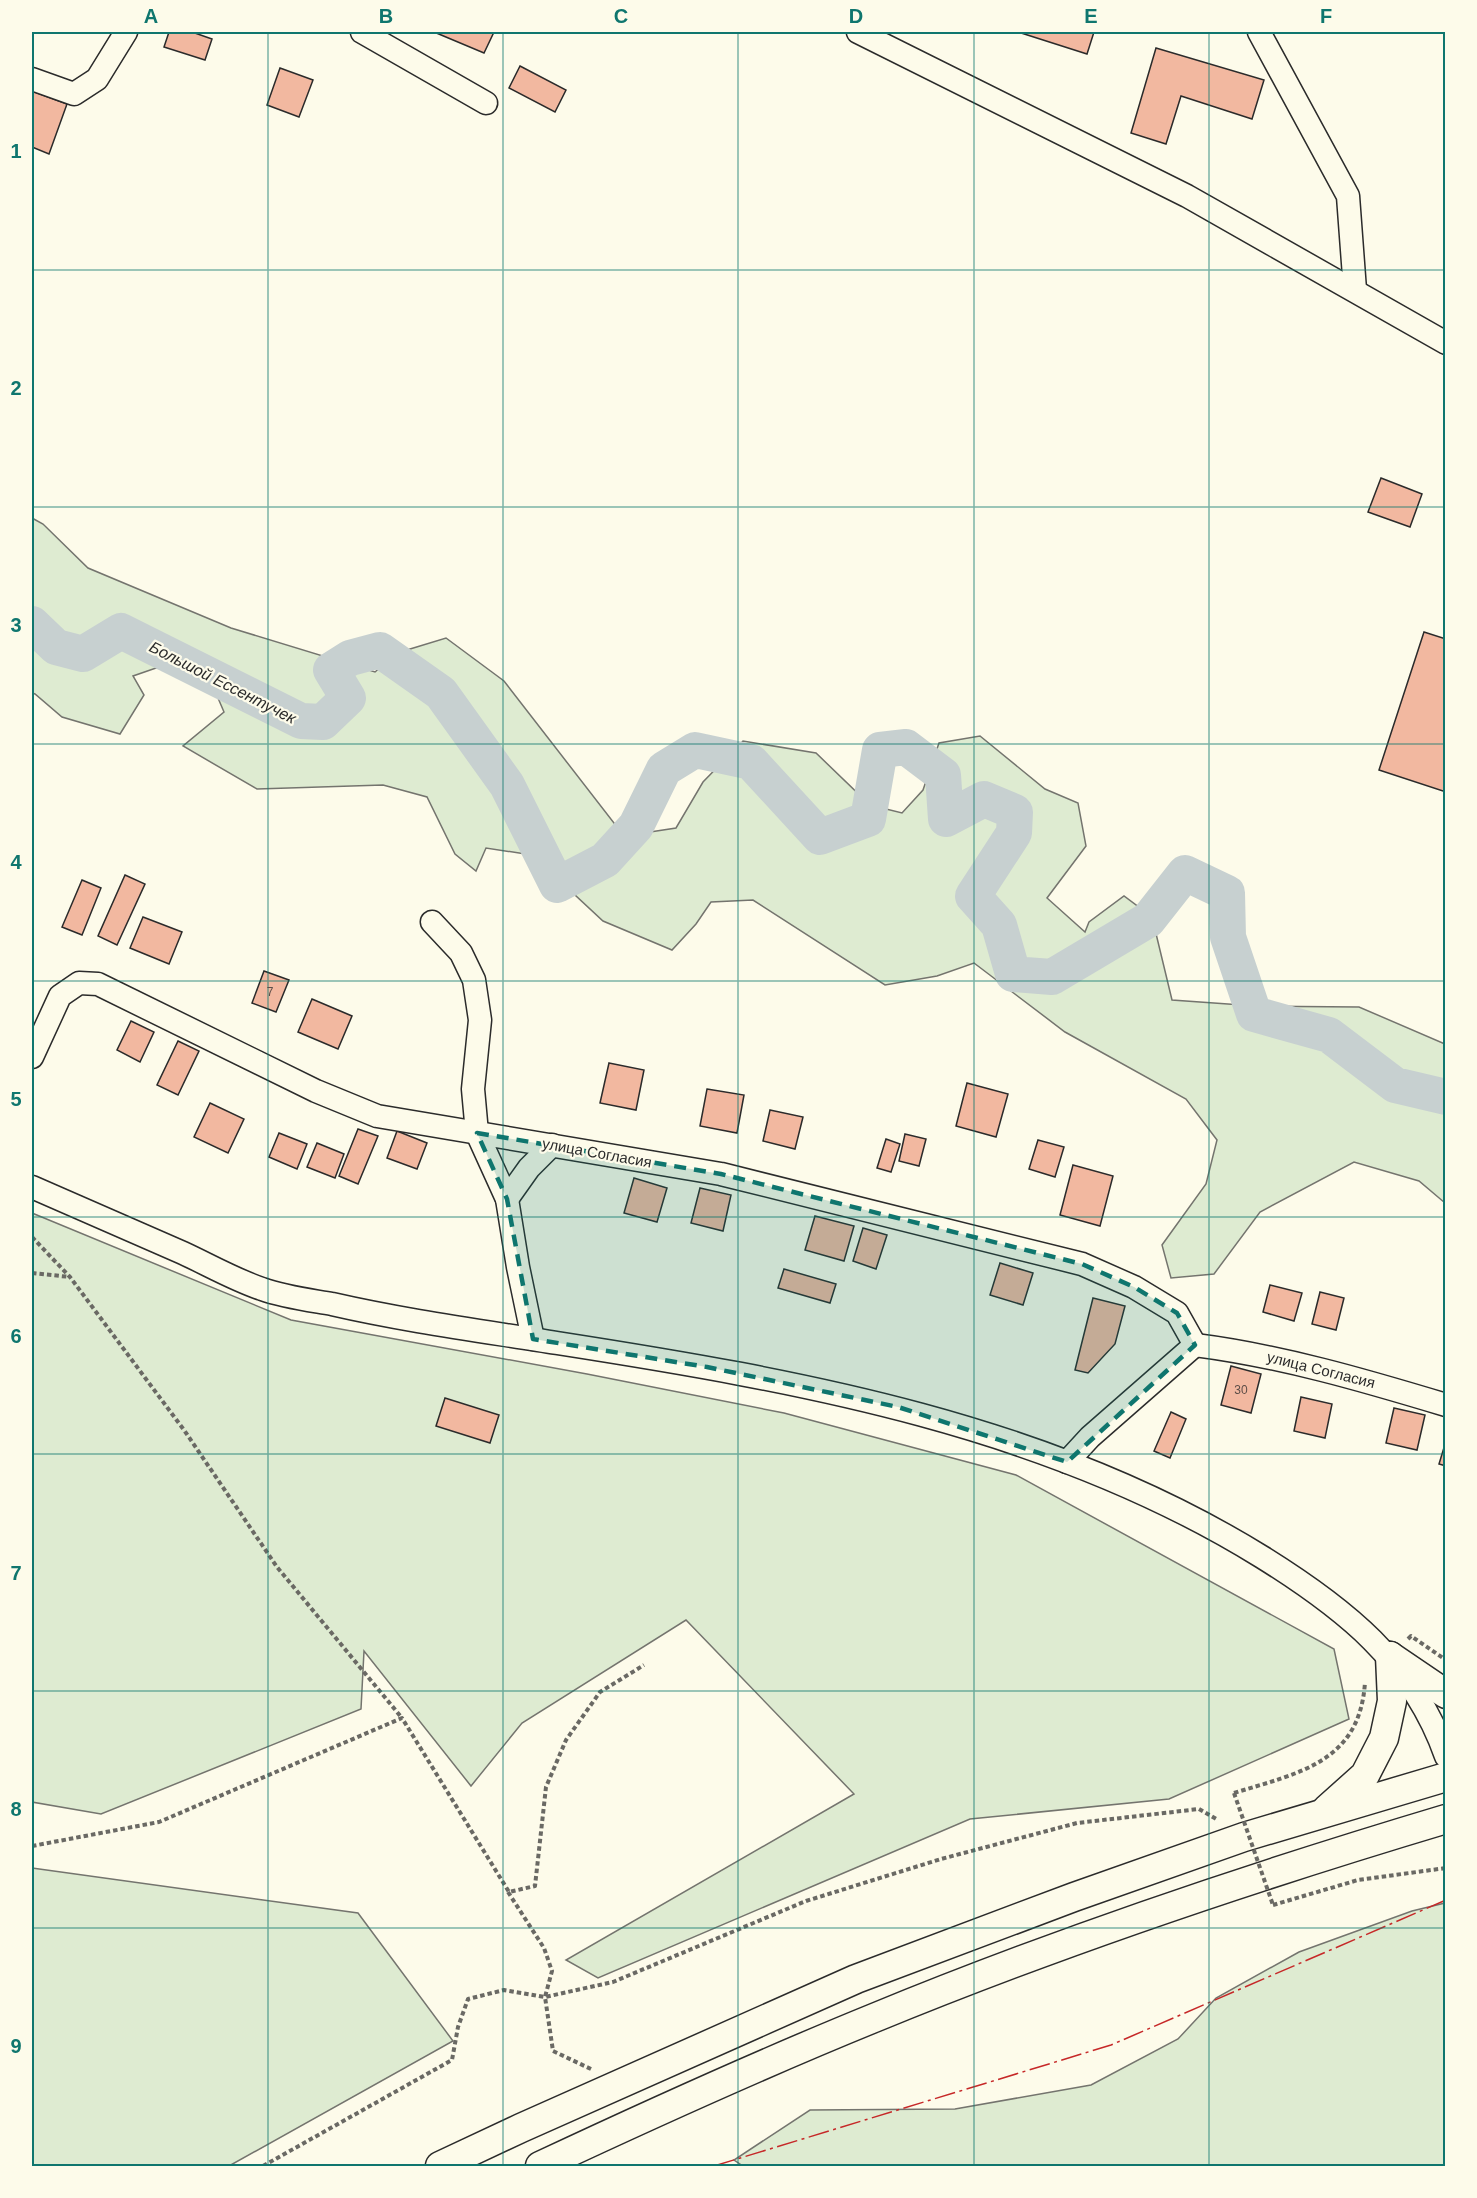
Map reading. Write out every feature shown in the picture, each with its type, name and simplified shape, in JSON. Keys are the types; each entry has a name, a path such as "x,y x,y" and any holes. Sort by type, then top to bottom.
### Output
{"main road":[{"path":"1390,1656 1446,1694"},
{"path":"1323,1812 1365,1775 1384,1738 1392,1701 1390,1656"},
{"path":"440,2166 609,2088 856,1979 1074,1897 1244,1837 1446,1777"},
{"path":"540,2166 677,2102 919,2001 1200,1896 1446,1819"}],"street":[{"path":"32,80 74,94 97,79 126,32"},
{"path":"362,32 486,103"},
{"path":"858,32 1187,196 1446,343"},
{"path":"1259,32 1348,195 1355,290"},
{"path":"432,922 461,953 474,980 480,1020 473,1089 477,1133 507,1199 533,1339"},
{"name":"улица Согласия","path":"32,1058 60,996 79,983 98,984 316,1091 377,1116 721,1174 1082,1264 1134,1287 1177,1313 1195,1345 1247,1352 1365,1381 1446,1405"},
{"path":"507,1199 528,1168 552,1145"},
{"path":"32,1186 262,1289 386,1316 707,1367 898,1407 980,1431 1067,1462 1173,1507 1231,1538 1289,1574 1341,1611 1390,1656 1436,1727 1446,1756"},
{"path":"1067,1462 1090,1437 1195,1345"}],"path":[{"path":"32,1237 70,1277 184,1430 277,1567 402,1718 544,1948 552,1971 545,1997 553,2051 592,2068 609,2088"},
{"path":"32,1273 70,1277"},
{"path":"1446,1660 1411,1636 1365,1679 1364,1699 1356,1722 1342,1744 1325,1759 1306,1770 1234,1793 1273,1905 1358,1880 1446,1868"},
{"path":"507,1888 509,1892 535,1886 546,1787 566,1740 600,1692 644,1665"},
{"path":"32,1846 159,1822 402,1718"},
{"path":"263,2166 452,2060 458,2027 468,1999 504,1990 545,1997 613,1982 806,1901 942,1859 1077,1823 1200,1809 1244,1837"}],"highlighted area":[{"path":"477,1133 721,1174 1082,1264 1134,1287 1177,1313 1195,1345 1067,1462 898,1407 707,1367 533,1339 507,1199"}],"green space":[{"path":"32,518 43,524 88,568 231,628 375,672 397,653 446,638 504,681 624,836 676,828 703,782 743,741 816,753 870,805 902,813 923,790 939,743 980,736 1045,789 1078,803 1086,846 1047,898 1085,932 1089,922 1124,896 1152,917 1172,1000 1256,1006 1359,1007 1445,1044 1445,1203 1419,1181 1354,1162 1260,1212 1214,1274 1171,1278 1162,1245 1206,1184 1217,1140 1186,1099 1065,1032 974,963 937,976 885,985 753,900 711,902 696,924 672,950 603,921 532,855 486,848 476,871 455,854 427,797 383,785 257,789 183,746 224,712 212,684 179,660 133,676 144,695 120,734 62,717 32,693"},
{"path":"32,1213 291,1320 587,1374 784,1413 1016,1475 1334,1649 1349,1719 1169,1799 970,1819 598,1978 566,1960 854,1794 686,1620 522,1723 471,1786 364,1651 361,1709 101,1814 32,1802"},
{"path":"32,1868 358,1913 453,2041 229,2166 32,2166"},
{"path":"1445,1903 1445,2166 743,2166 734,2160 810,2110 955,2109 1091,2085 1178,2039 1216,1998 1299,1952 1412,1911"}],"building":[{"path":"169,32 192,32 212,39 205,60 164,47"},
{"path":"434,32 494,32 484,53"},
{"path":"1018,32 1094,32 1087,54"},
{"path":"1156,48 1264,80 1252,119 1181,96 1166,144 1131,133"},
{"path":"520,66 566,90 555,112 509,88"},
{"path":"280,68 313,80 299,117 267,105"},
{"path":"32,91 67,104 49,154 32,147"},
{"path":"1381,478 1422,494 1410,527 1368,512"},
{"path":"1424,632 1446,639 1446,792 1379,770"},
{"path":"125,875 145,884 117,945 98,936"},
{"path":"82,880 101,888 82,935 62,927"},
{"path":"143,917 182,932 169,964 130,948"},
{"path":"264,971 289,980 276,1012 252,1003"},
{"path":"312,999 352,1016 338,1049 298,1032"},
{"path":"131,1021 154,1032 140,1062 117,1050"},
{"path":"178,1041 199,1051 178,1095 157,1085"},
{"path":"609,1063 644,1070 636,1110 600,1103"},
{"path":"967,1083 1008,1094 996,1137 956,1126"},
{"path":"707,1089 744,1095 737,1133 700,1126"},
{"path":"210,1103 244,1119 228,1153 194,1137"},
{"path":"770,1110 803,1117 795,1149 763,1141"},
{"path":"358,1129 378,1136 358,1184 339,1176"},
{"path":"397,1131 427,1143 417,1169 387,1158"},
{"path":"279,1133 307,1144 297,1169 269,1157"},
{"path":"905,1134 926,1139 919,1166 899,1161"},
{"path":"886,1139 900,1144 891,1172 877,1168"},
{"path":"1038,1140 1064,1147 1055,1177 1029,1169"},
{"path":"317,1143 344,1154 335,1178 307,1167"},
{"path":"1073,1165 1113,1176 1100,1226 1060,1215"},
{"path":"634,1178 667,1188 657,1222 624,1213"},
{"path":"700,1188 731,1195 723,1231 691,1223"},
{"path":"815,1216 854,1226 844,1261 805,1250"},
{"path":"863,1228 887,1235 876,1269 853,1261"},
{"path":"1000,1263 1033,1273 1023,1305 990,1295"},
{"path":"784,1269 836,1284 830,1303 778,1288"},
{"path":"1270,1285 1302,1293 1294,1321 1263,1312"},
{"path":"1320,1292 1344,1298 1336,1330 1312,1324"},
{"path":"1093,1298 1125,1306 1115,1344 1088,1373 1075,1370"},
{"path":"1231,1366 1261,1374 1251,1413 1221,1405"},
{"path":"1301,1397 1332,1404 1325,1438 1294,1431"},
{"path":"445,1398 499,1415 490,1443 436,1426"},
{"path":"1394,1408 1425,1415 1417,1450 1386,1443"},
{"path":"1171,1412 1186,1419 1170,1458 1154,1451"},
{"path":"1446,1441 1446,1466 1439,1464"}],"waterway":[{"name":"Большой Ессентучек","path":"32,624 56,647 83,654 121,631 301,721 323,722 348,698 331,670 350,658 380,650 441,693 507,785 557,885 605,860 636,826 664,769 695,750 751,762 820,837 868,819 880,750 906,747 943,775 946,819 984,799 1015,812 1014,833 973,896 999,925 1013,974 1052,977 1148,920 1185,873 1227,893 1228,937 1254,1014 1329,1035 1395,1085 1446,1097"}],"power":[{"path":"714,2166 1111,2045 1446,1900"}]}
